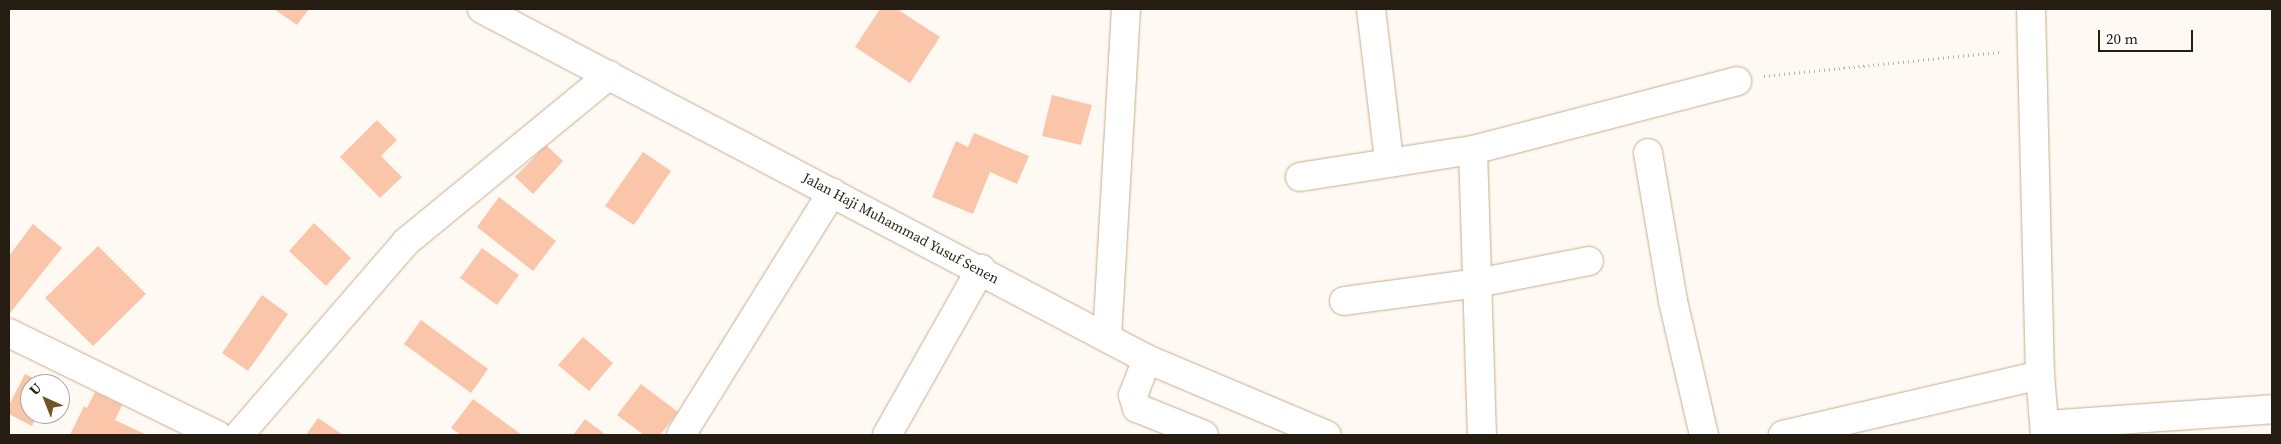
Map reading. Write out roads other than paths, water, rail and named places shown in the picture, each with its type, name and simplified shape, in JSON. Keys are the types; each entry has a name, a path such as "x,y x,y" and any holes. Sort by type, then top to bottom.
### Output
{"street":[{"name":"Jalan Haji Muhammad Yusuf Senen","path":"482,9 981,269 1147,360 1327,435"},
{"path":"1106,338 1126,9"},
{"path":"1371,9 1389,160"},
{"path":"2031,9 2040,374 2045,430 2272,409"},
{"path":"239,435 406,242 609,75"},
{"path":"1300,176 1389,160 1473,150 1737,81"},
{"path":"1473,150 1482,435"},
{"path":"1648,153 1672,301 1704,435"},
{"path":"681,435 832,192"},
{"path":"1344,301 1477,283 1589,261"},
{"path":"887,435 981,269"},
{"path":"9,333 217,435"},
{"path":"1147,360 1133,395 1137,408 1204,435"},
{"path":"1782,435 2040,374"}]}
